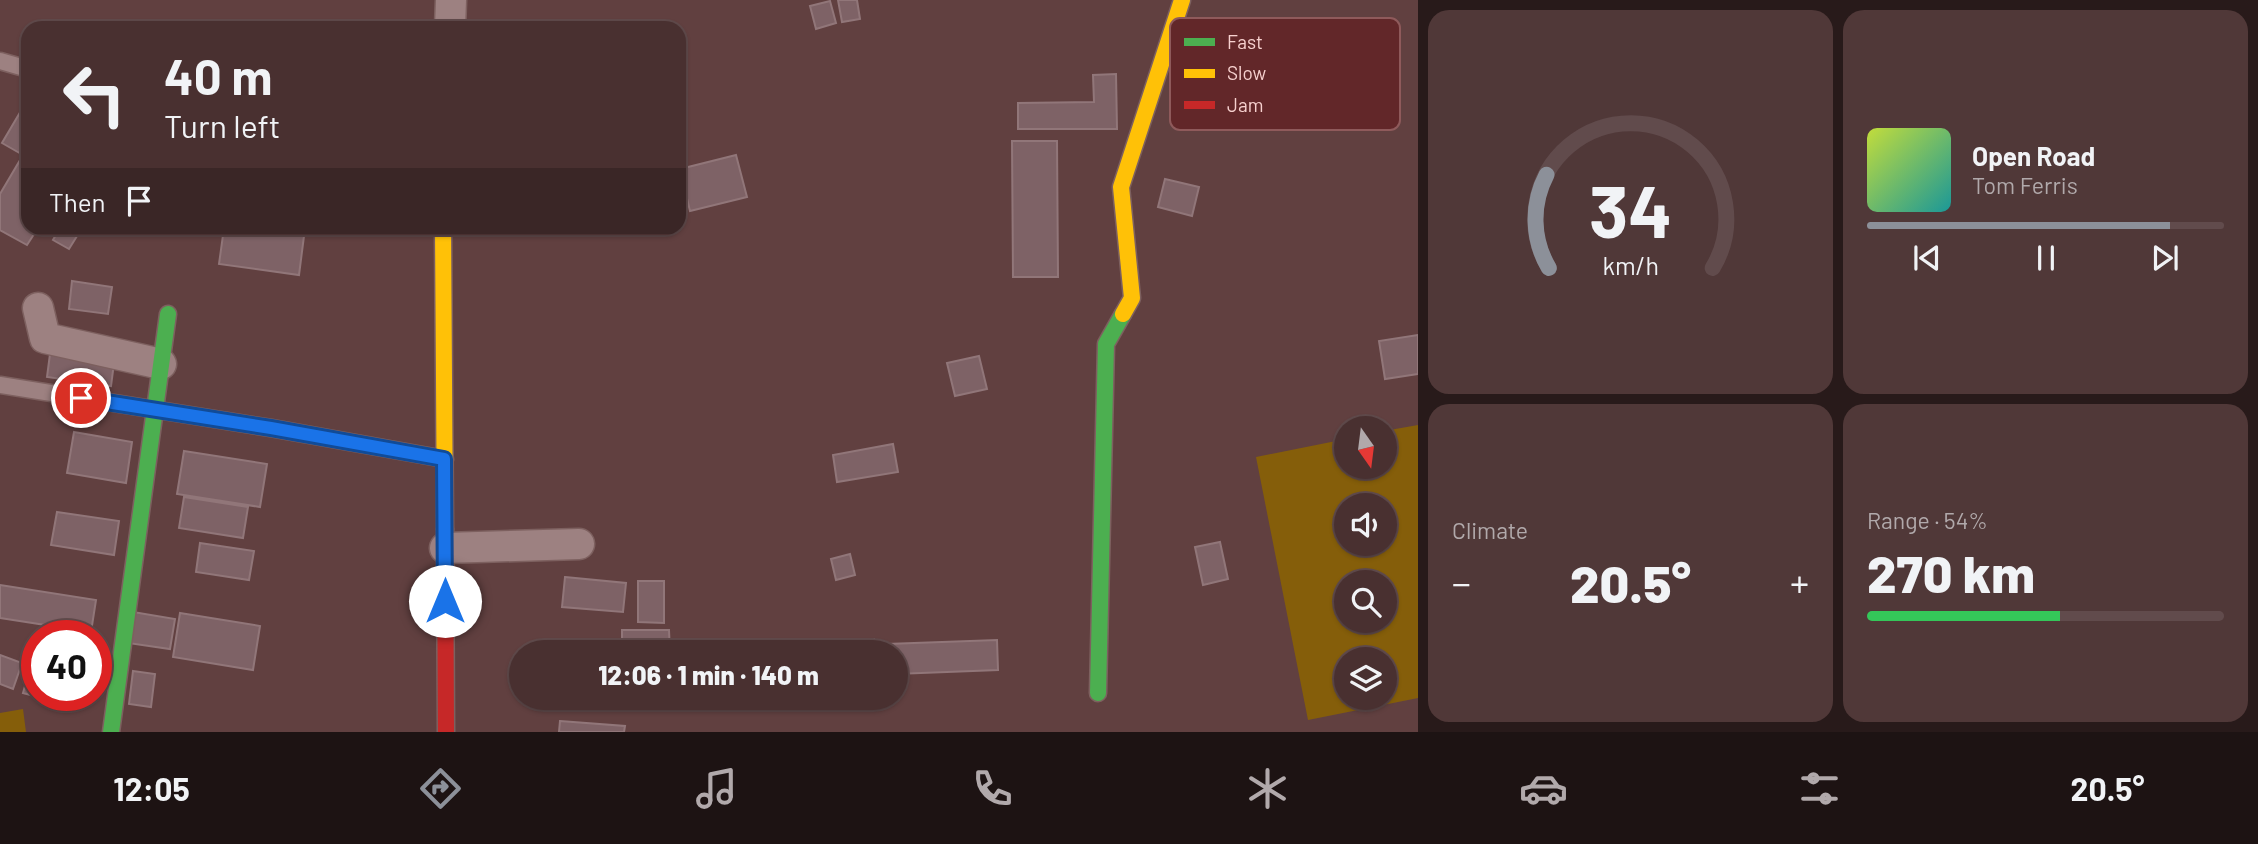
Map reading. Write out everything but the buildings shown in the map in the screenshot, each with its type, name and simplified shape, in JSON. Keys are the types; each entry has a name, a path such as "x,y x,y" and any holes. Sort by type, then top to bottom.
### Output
{"street":[{"path":"450,21 452,0"},
{"path":"1176,18 1182,0"},
{"path":"1098,693 1106,344 1132,298 1121,187 1170,37"},
{"path":"443,235 446,732"},
{"path":"38,308 45,338 161,364"},
{"path":"111,732 167,314"},
{"path":"445,548 579,544"}],"lane":[{"path":"0,61 21,67"},
{"path":"0,385 271,428 444,459"}],"shaded area":[{"path":"1418,425 1418,698 1397,702 1397,647 1334,647 1334,710 1358,710 1308,720 1256,457 1334,441 1334,480 1396,480 1397,429"},
{"path":"21,709 26,732 0,732 0,713"}],"traffic: fast":[{"path":"111,732 168,314"},
{"path":"1098,693 1106,344 1123,314"}],"traffic: slow":[{"path":"1176,18 1182,0"},
{"path":"1123,314 1132,298 1121,187 1170,37"},
{"path":"443,235 445,529"}],"traffic: jam":[{"path":"445,529 446,732"}],"route":[{"path":"81,398 444,459 445,601"}]}
